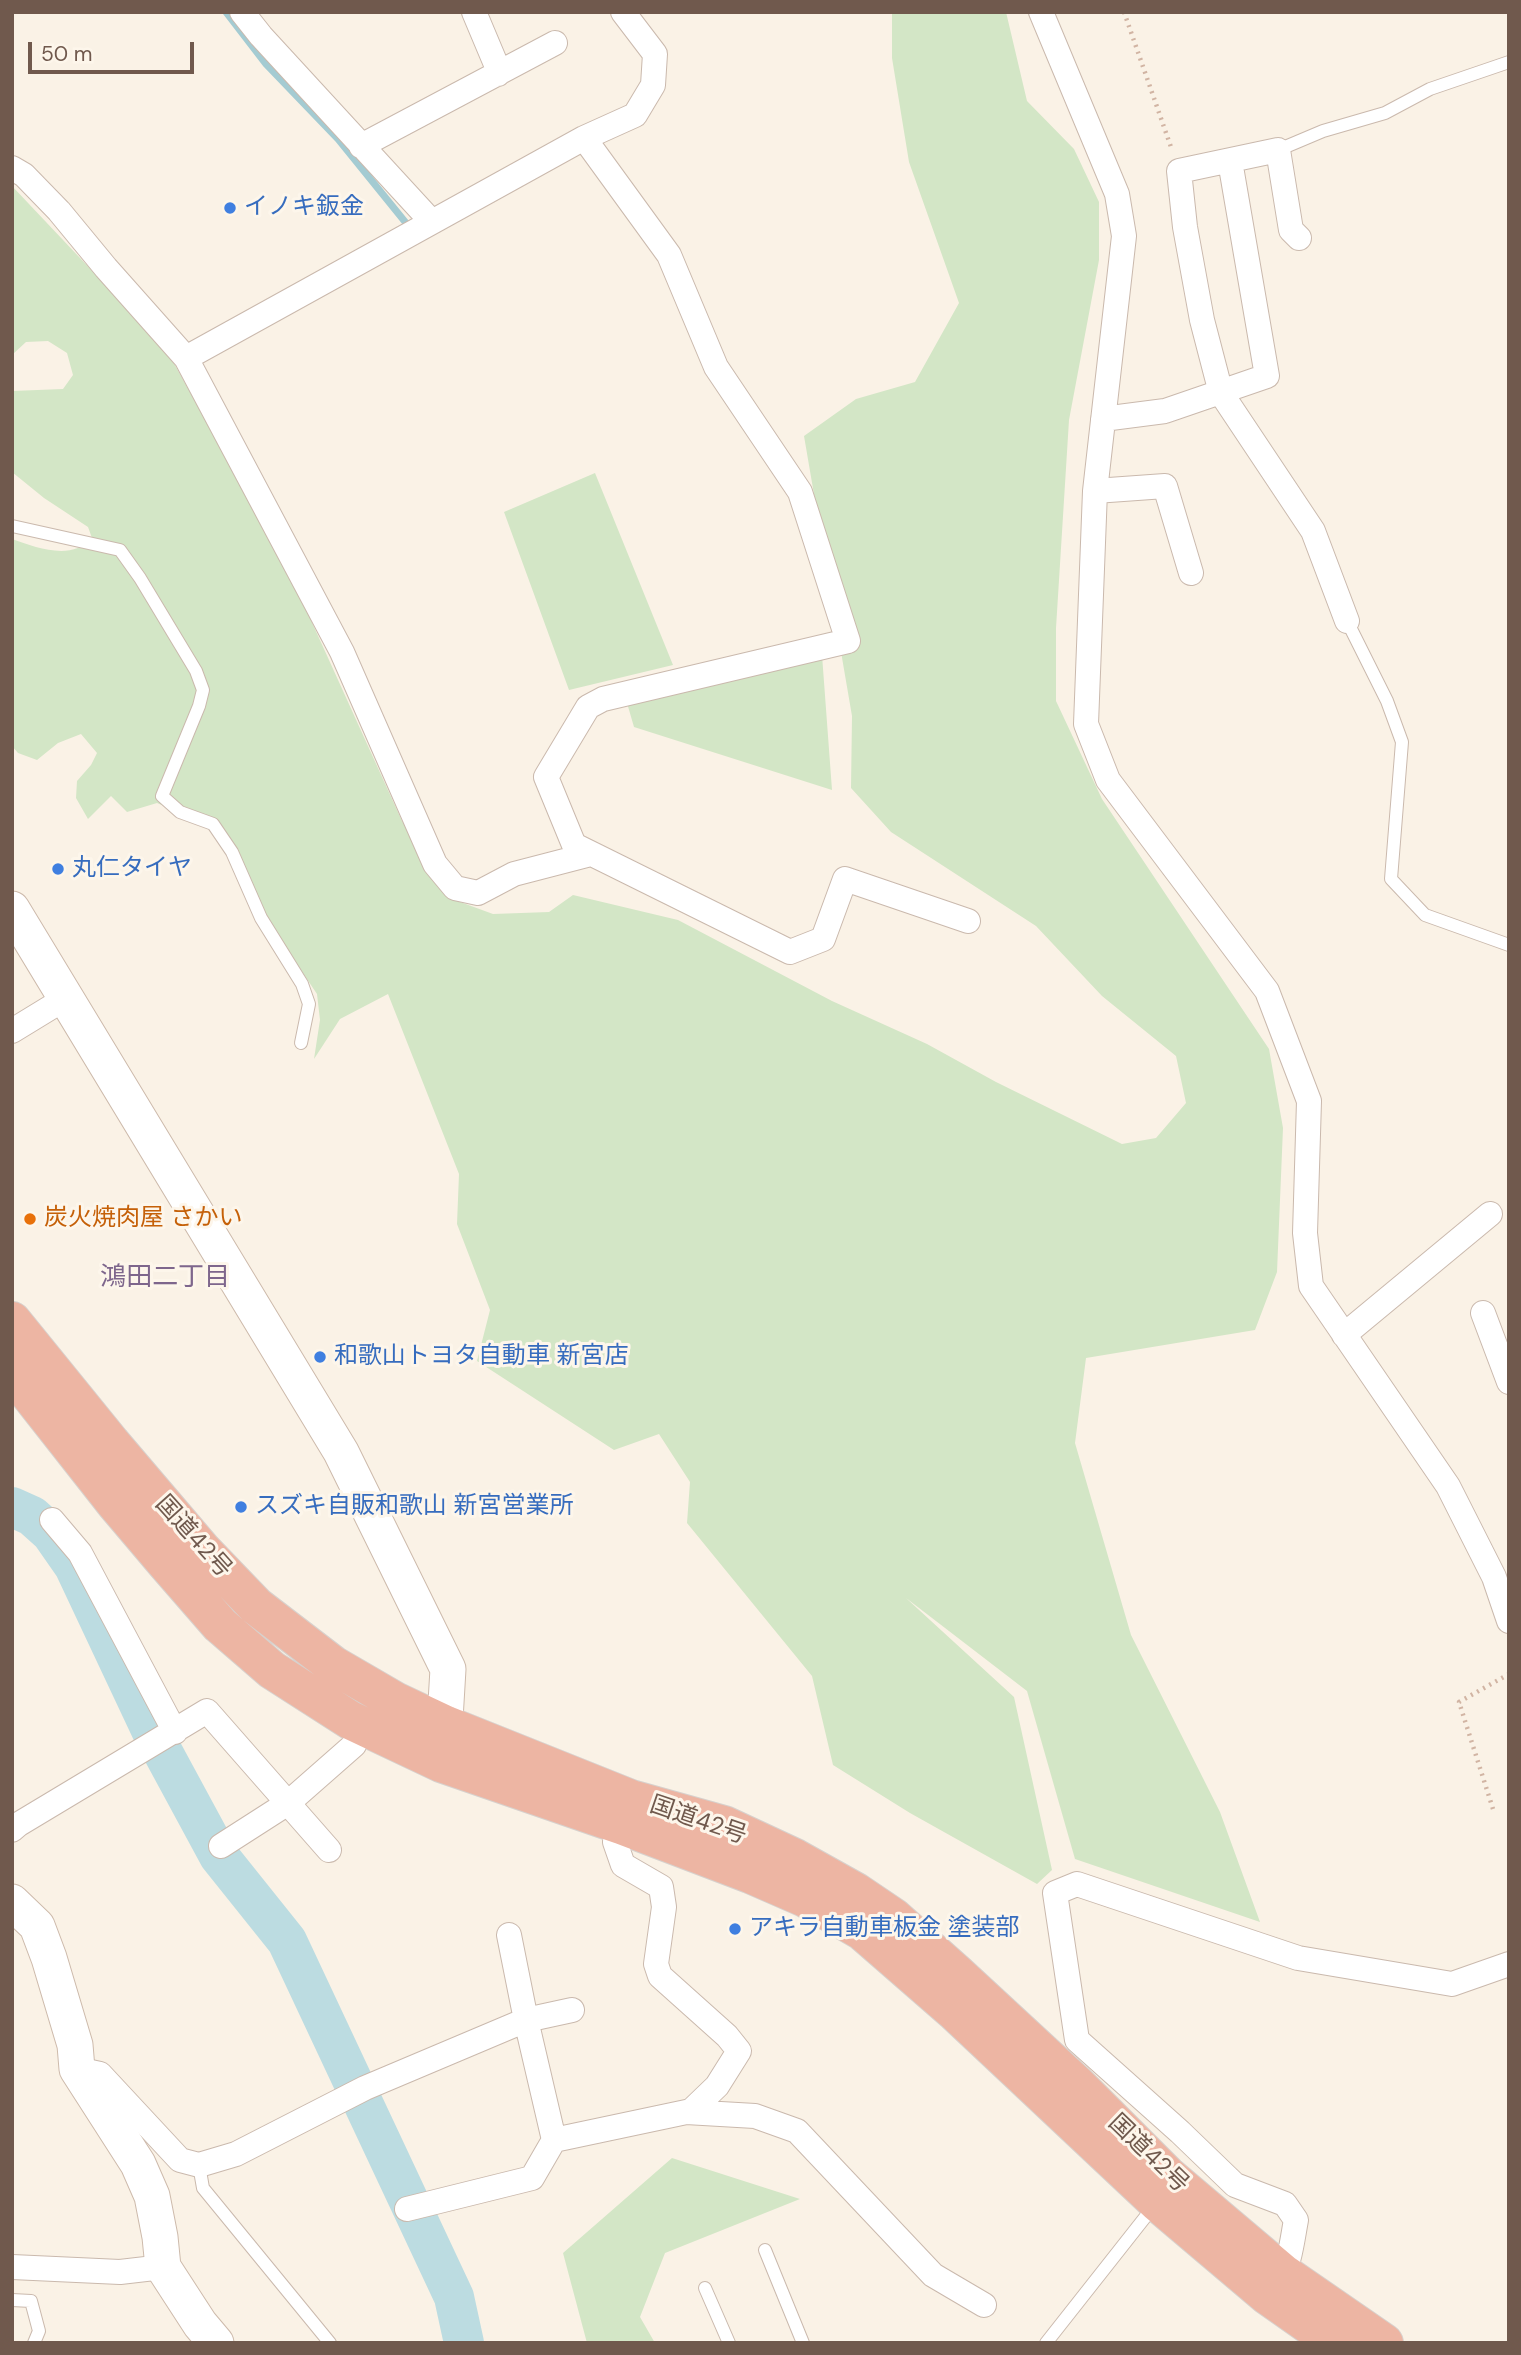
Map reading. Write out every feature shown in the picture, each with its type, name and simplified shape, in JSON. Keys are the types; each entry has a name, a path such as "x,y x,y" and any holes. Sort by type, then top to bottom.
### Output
{"highway":[{"name":"国道42号","path":"12,1321 111,1443 204,1551 256,1606 333,1665 395,1701 805,1898 862,1931 955,2012 1157,2202 1276,2285 1384,2343"},
{"name":"国道42号","path":"12,1372 116,1504 220,1625 272,1670 351,1720 441,1763 626,1812 724,1825 856,1892 893,1917 1076,2084 1335,2343"}],"street":[{"path":"242,12 432,222"},
{"path":"474,12 498,74"},
{"path":"186,358 584,138 635,115 653,85 654,54 623,12"},
{"path":"1041,12 1117,194 1124,236 1095,491 1086,724 1108,780 1267,991 1310,1101 1305,1233 1311,1286 1447,1486 1501,1574 1509,1621"},
{"path":"361,146 555,43"},
{"path":"584,138 669,255 716,367 800,492 848,641 603,699 588,707 546,777 574,845 790,952 823,939 845,879 968,921"},
{"path":"1299,238 1291,230 1278,150 1179,172 1185,227 1202,320 1221,393 1313,531 1347,621"},
{"path":"1103,419 1166,411 1267,376 1230,160"},
{"path":"12,168 24,175 59,211 186,358 342,652 435,864 455,888 478,893 514,874 591,854"},
{"path":"1095,491 1165,486 1191,573"},
{"path":"12,909 341,1452 448,1669 446,1725 441,1763"},
{"path":"12,1031 66,998"},
{"path":"1344,1335 1490,1214"},
{"path":"1483,1312 1509,1382"},
{"path":"52,1520 80,1553 174,1732"},
{"path":"12,1830 207,1711 328,1850"},
{"path":"221,1846 288,1803 354,1745"},
{"path":"554,2140 691,2112 717,2085 739,2051 727,2036 660,1976 656,1964 664,1907 661,1887 623,1865 615,1842 626,1812"},
{"path":"1276,2285 1291,2249 1296,2220 1285,2204 1235,2185 1077,2040 1055,1893 1077,1884 1298,1958 1452,1984 1509,1964"},
{"path":"12,1902 37,1926 75,2045 77,2069 138,2164 152,2196 163,2267 200,2324 216,2343"},
{"path":"407,2209 531,2178 554,2140 509,1935"},
{"path":"77,2069 100,2074 180,2160 199,2165 236,2154 358,2091 526,2020 572,2010"},
{"path":"686,2112 755,2116 797,2131 933,2275 984,2305"},
{"path":"12,2267 120,2272 163,2267"}],"lane":[{"path":"1278,150 1323,131 1385,113 1430,89 1509,62"},
{"path":"12,526 120,550 196,671 203,690 199,706 162,796 180,812 213,824 232,852 261,918 302,984 309,1004 301,1043"},
{"path":"1347,621 1387,701 1402,742 1391,878 1425,915 1509,945"},
{"path":"199,2165 203,2188 330,2343"},
{"path":"1046,2343 1157,2202"},
{"path":"765,2250 803,2343"},
{"path":"705,2288 729,2343"},
{"path":"12,2300 31,2301 39,2331 34,2343"}],"path":[{"path":"1124,12 1179,172"},
{"path":"1493,1809 1459,1702 1509,1674"}],"green space":[{"path":"892,12 1006,12 1027,101 1074,149 1099,202 1099,260 1069,420 1056,628 1056,701 1102,799 1269,1049 1283,1128 1277,1272 1255,1330 1086,1358 1075,1443 1131,1635 1220,1812 1260,1922 1075,1859 1027,1691 906,1598 1014,1697 1052,1870 1037,1884 910,1813 833,1765 812,1676 687,1523 690,1482 659,1434 614,1450 477,1361 490,1310 457,1224 459,1174 388,994 340,1019 314,1059 320,1020 317,994 268,921 225,839 192,818 157,803 127,812 111,796 88,819 76,798 77,781 97,753 81,734 58,743 37,760 18,753 12,746 12,539 43,549 64,551 84,545 92,538 88,527 44,498 12,472 12,391 63,389 73,375 67,353 48,341 26,342 12,355 12,186 166,349 285,563 402,821 452,899 493,914 549,912 573,895 678,920 832,1001 927,1044 996,1082 1122,1144 1156,1138 1186,1103 1176,1056 1102,996 1036,926 891,832 851,788 852,716 804,436 856,399 915,382 959,303 909,162 892,58"},
{"path":"595,473 673,665 569,690 504,512"},
{"path":"822,655 832,790 634,727 627,703"},
{"path":"672,2158 800,2199 665,2253 640,2317 655,2343 587,2343 563,2253"}],"waterway":[{"path":"226,12 266,64 338,139 406,223"},
{"path":"12,1507 32,1516 51,1533 74,1566 153,1734 219,1856 287,1941 454,2297 464,2343"}],"place":[{"name":"イノキ鈑金","path":"230,208"},
{"name":"丸仁タイヤ","path":"58,869"},
{"name":"炭火焼肉屋 さかい","path":"30,1219"},
{"name":"和歌山トヨタ自動車 新宮店","path":"320,1357"},
{"name":"スズキ自販和歌山 新宮営業所","path":"241,1507"},
{"name":"アキラ自動車板金 塗装部","path":"735,1929"}],"district":[{"name":"鴻田二丁目","path":"165,1278"}]}
